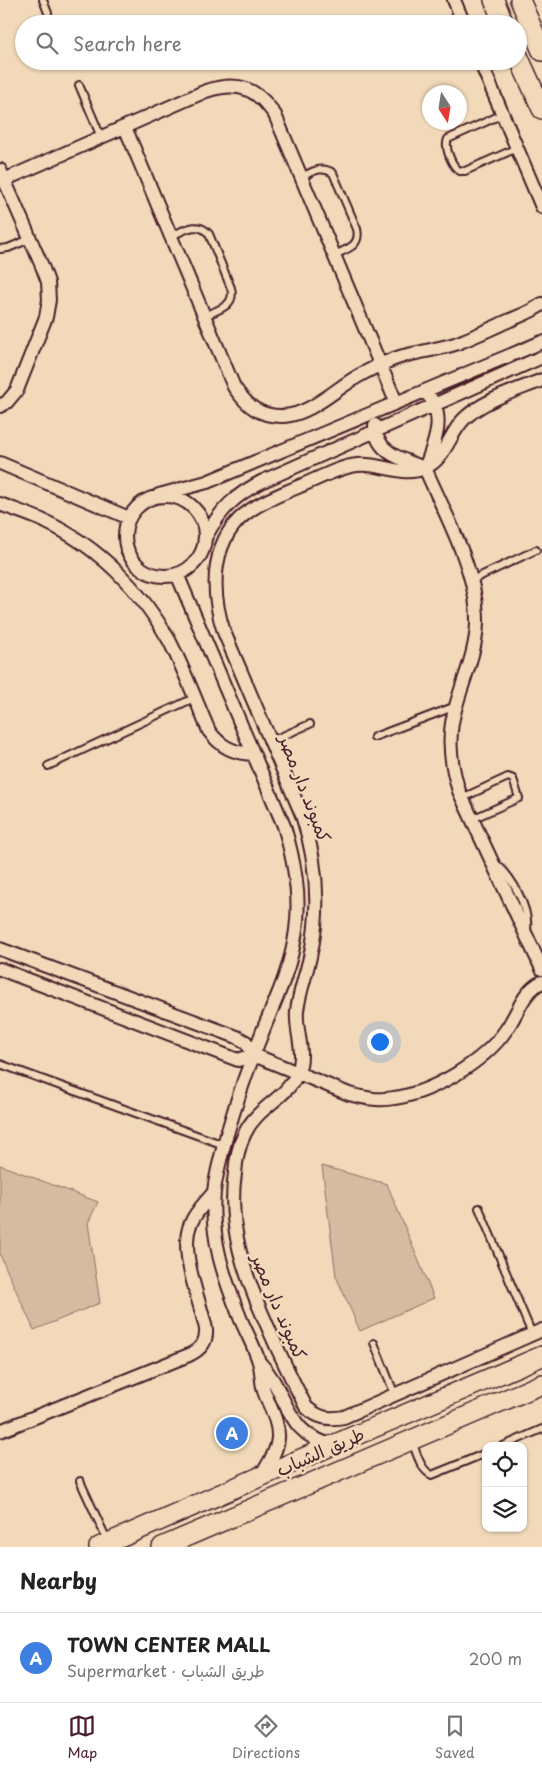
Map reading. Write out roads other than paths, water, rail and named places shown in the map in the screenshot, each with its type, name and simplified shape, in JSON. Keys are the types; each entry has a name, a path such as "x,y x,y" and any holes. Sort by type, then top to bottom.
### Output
{"main road":[{"path":"494,0 500,15"},
{"path":"525,5 542,51"},
{"path":"524,70 542,109"},
{"name":"طريق الشباب","path":"104,1545 542,1356"},
{"name":"طريق الشباب","path":"162,1547 542,1384"}],"street":[{"path":"454,0 460,15"},
{"path":"484,70 542,207"},
{"path":"0,406 7,402 17,390 46,317 49,300 48,282 2,175 101,137 221,86 238,86 253,92 266,102 275,115 396,402"},
{"path":"125,127 234,387 243,400 255,410 270,415 286,416 308,408 360,374 380,365 402,357 455,344 542,304"},
{"path":"159,496 173,496 186,501 197,510 204,522 206,536 204,548 198,560 189,569 166,576 143,570 134,562 128,552 125,541 125,529 129,518 136,507 147,499 207,482 542,342"},
{"path":"206,536 216,518 245,490 542,357"},
{"path":"425,468 437,459 454,430 476,409 542,380"},
{"path":"424,391 436,405 438,416 434,442 425,468 472,580 476,602 477,623 474,644 452,722 451,757 454,774 462,798 542,969"},
{"path":"377,411 375,432 377,442 384,450 425,468"},
{"path":"0,463 129,518"},
{"name":"كمبوند دار مصر","path":"425,468 407,472 366,464 343,468 264,502 239,519 230,531 218,558 215,588 216,603 224,632 305,824 313,854 316,914 311,955 296,1014 302,1057 298,1072 286,1091 263,1109 245,1132 240,1146 233,1184 232,1208 238,1251 250,1287 306,1407 314,1414 324,1418 344,1417 537,1332"},
{"path":"0,504 46,522 72,536 118,572 155,617 170,642 209,731 217,742 227,749 239,753 253,754"},
{"path":"177,574 284,826 296,877 298,903 296,930 291,956 284,981 239,1094 224,1145 214,1192 213,1218 221,1267 229,1291 260,1363 262,1383 276,1422 278,1438 274,1454 260,1478"},
{"path":"0,949 237,1037 246,1042 254,1055 298,1072 333,1089 364,1098 380,1100 396,1098 426,1088 477,1061 493,1047 506,1030 524,997 530,990 542,982"},
{"path":"0,969 238,1060 254,1055"},
{"path":"0,1431 189,1356 201,1348 206,1336 206,1329 188,1260 186,1242 187,1233 194,1216 214,1192"},
{"path":"260,1363 273,1378 296,1424 317,1440 333,1445"}],"lane":[{"path":"43,0 48,13"},
{"path":"79,85 101,137"},
{"path":"503,114 448,139 446,146 454,167 465,171 517,148"},
{"path":"301,177 317,170 326,169 332,173 357,229 358,238 354,246 334,255"},
{"path":"171,236 191,227 199,226 206,230 232,288 231,301 225,307 204,316"},
{"path":"0,249 8,248 30,239"},
{"path":"472,580 536,550"},
{"path":"48,766 194,698"},
{"path":"374,737 457,706"},
{"path":"271,741 310,724"},
{"path":"462,798 508,777 513,779 519,798 472,819"},
{"path":"0,1064 224,1145"},
{"path":"479,1208 537,1332"},
{"path":"374,1343 396,1394"},
{"path":"512,1442 542,1429"},
{"path":"411,1440 424,1469 432,1475 482,1455"},
{"path":"80,1481 104,1545"}],"place":[{"name":"TOWN CENTER MALL","path":"232,1433"}]}
